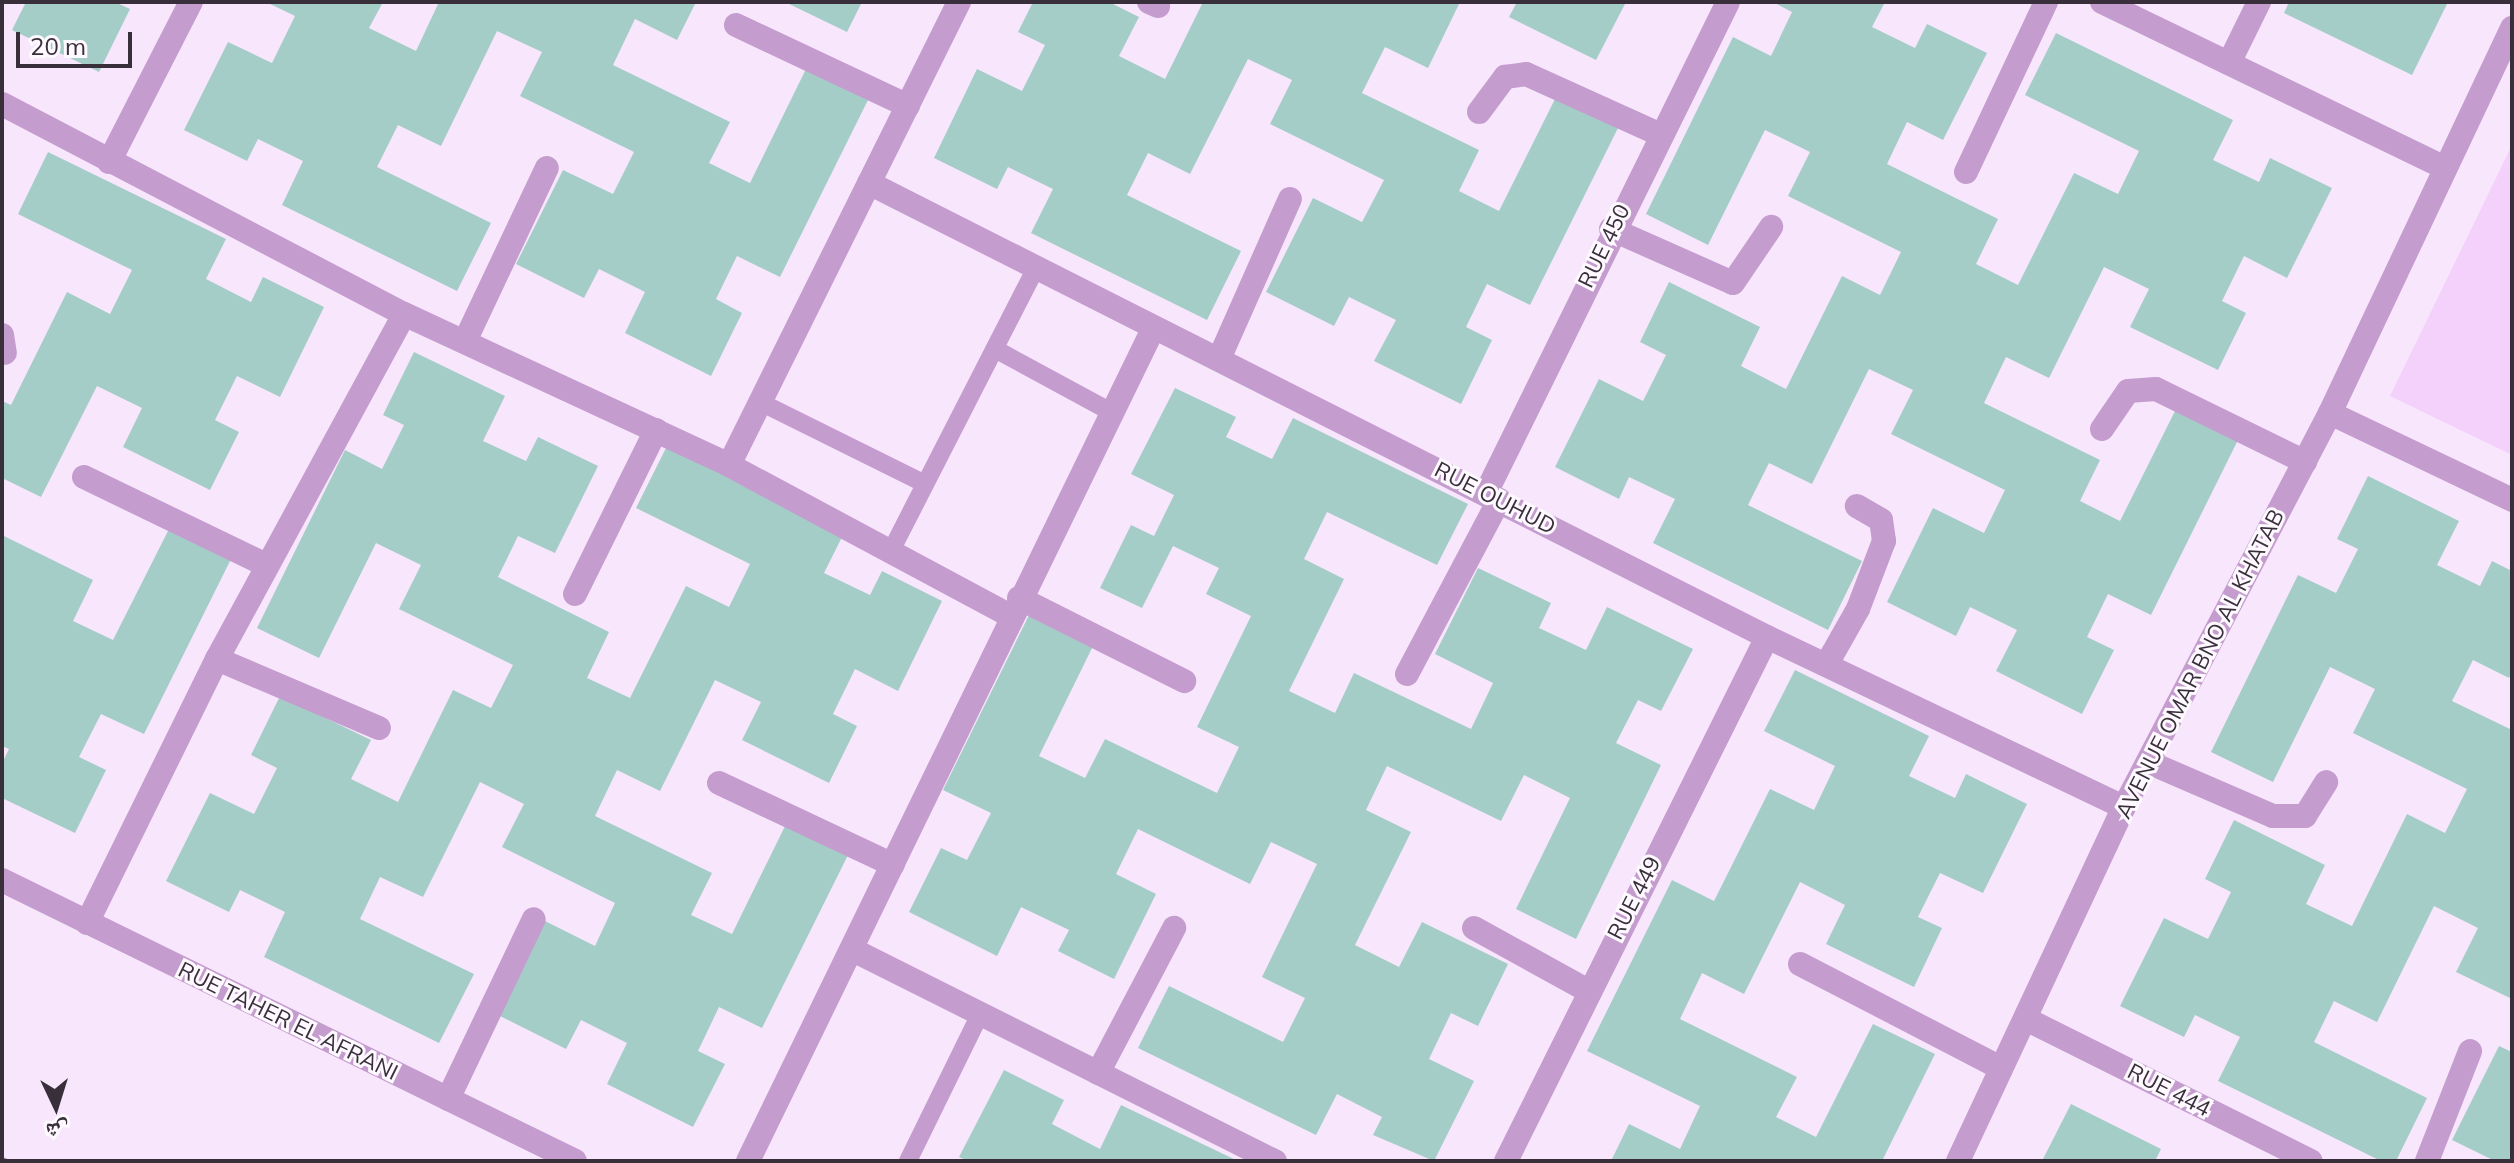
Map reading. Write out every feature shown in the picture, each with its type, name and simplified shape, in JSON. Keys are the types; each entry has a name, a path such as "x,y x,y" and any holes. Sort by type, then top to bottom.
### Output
{"street":[{"path":"109,162 191,2"},
{"path":"729,465 959,2"},
{"name":"RUE 450","path":"1407,674 1493,497 1611,229 1728,2"},
{"path":"1966,172 2046,2"},
{"path":"2102,2 2443,167"},
{"path":"2229,63 2259,2"},
{"path":"736,25 908,106"},
{"name":"AVENUE OMAR BNO AL KHATAB","path":"1958,1161 2124,807 2330,413 2443,167 2512,28"},
{"path":"1479,112 1493,87 1526,74 1659,134"},
{"path":"2,104 404,314 466,339 729,465 891,551 1184,681"},
{"path":"466,339 547,168"},
{"name":"RUE OUHUD","path":"869,183 1767,637 1828,662 2124,807"},
{"path":"1219,359 1290,199"},
{"path":"1611,229 1733,283 1771,227"},
{"path":"87,923 217,659 404,314"},
{"path":"748,1161 853,950 1014,606 1109,411 1153,329"},
{"path":"2102,429 2128,391 2156,389 2305,462"},
{"path":"2330,413 2512,500"},
{"path":"575,594 656,430"},
{"path":"84,477 266,565"},
{"path":"1828,662 1858,609 1884,541 1881,520 1857,506"},
{"name":"RUE 449","path":"1506,1161 1587,990 1767,637"},
{"path":"217,659 379,728"},
{"path":"2148,762 2273,816 2305,816 2326,782"},
{"path":"719,783 893,865"},
{"name":"RUE TAHER EL AFRANI","path":"2,880 575,1161"},
{"path":"448,1099 534,919"},
{"path":"1098,1073 1174,928"},
{"path":"1474,928 1587,990"},
{"path":"853,950 978,1018 1098,1073 1275,1161"},
{"path":"1800,964 2001,1068"},
{"name":"RUE 444","path":"2026,1019 2311,1161"},
{"path":"2427,1161 2470,1051"}],"lane":[{"path":"891,551 1035,269"},
{"path":"995,349 1109,411"},
{"path":"760,402 925,484"},
{"path":"908,1161 978,1018"}],"shaded area":[{"path":"2512,145 2512,455 2390,396"}],"building":[{"path":"26,2 115,2 130,9 99,72 12,30"},
{"path":"266,2 383,2 369,28 416,51 439,2 696,2 677,40 635,19 613,65 730,122 709,163 750,183 806,69 868,100 780,277 737,256 716,299 742,313 711,376 625,333 645,292 599,269 584,298 516,264 563,170 613,194 634,152 520,96 542,52 497,31 441,146 398,125 377,167 491,223 457,291 282,205 303,161 258,139 247,161 184,130 228,42 272,63 295,16"},
{"path":"785,2 862,2 847,32"},
{"path":"1033,2 1109,2 1139,17 1119,56 1165,79 1203,2 1460,2 1428,68 1385,47 1362,93 1479,150 1459,191 1499,211 1556,97 1618,128 1530,305 1487,284 1466,327 1492,340 1461,404 1374,361 1396,320 1349,297 1334,326 1266,292 1313,198 1362,222 1384,180 1270,124 1292,80 1248,59 1190,174 1148,153 1127,195 1241,251 1207,320 1031,233 1053,189 1008,167 997,189 934,158 977,69 1022,91 1045,45 1018,32"},
{"path":"1517,2 1626,2 1596,60 1509,17"},
{"path":"1773,2 1885,2 1872,27 1915,48 1927,24 1987,53 1943,140 1907,122 1887,164 1998,219 1976,264 2018,285 2074,173 2118,194 2139,151 2025,95 2056,33 2233,120 2213,160 2259,182 2270,158 2332,188 2287,278 2244,256 2222,301 2246,313 2218,370 2130,327 2149,289 2104,267 2049,378 2006,357 1984,403 2100,460 2080,501 2120,521 2177,407 2239,438 2151,615 2108,594 2087,637 2114,650 2082,714 1996,671 2017,630 1970,607 1956,636 1887,602 1933,508 1984,533 2005,490 1891,434 1913,390 1869,369 1812,484 1769,463 1748,505 1862,561 1828,630 1653,543 1675,499 1629,477 1619,499 1555,467 1599,379 1643,401 1666,355 1640,342 1669,282 1760,327 1741,366 1786,389 1842,276 1880,295 1901,252 1788,196 1810,152 1765,130 1708,245 1646,214 1733,37 1771,56 1792,12"},
{"path":"2289,2 2448,2 2412,75 2284,13"},
{"path":"48,152 226,239 206,279 251,302 263,277 324,307 280,397 237,376 215,420 239,432 210,490 123,447 142,408 97,386 41,497 2,478 2,401 11,405 67,292 110,314 132,270 18,214"},
{"path":"414,352 505,396 483,441 526,461 538,437 598,466 555,553 518,536 498,577 609,632 587,678 630,698 686,586 729,607 750,564 636,508 667,446 844,533 824,573 870,595 882,571 942,601 898,691 855,669 833,714 857,726 829,783 742,740 761,702 715,680 660,791 617,770 595,816 712,873 691,915 732,934 788,820 850,851 762,1028 719,1007 698,1051 725,1064 693,1127 607,1084 627,1043 581,1020 566,1049 498,1015 545,921 595,946 615,903 502,847 524,804 480,782 423,897 380,877 360,919 474,974 439,1043 264,957 285,912 240,890 229,912 166,881 210,793 254,814 277,768 251,755 280,696 371,740 351,779 398,802 453,690 491,708 513,665 399,609 421,565 376,543 319,658 257,628 345,450 382,469 404,425 383,415"},
{"path":"1175,388 1236,417 1226,437 1272,459 1293,418 1468,504 1437,565 1327,512 1304,559 1344,579 1289,691 1335,713 1354,673 1471,729 1493,683 1435,654 1478,568 1551,603 1539,628 1586,650 1607,607 1693,649 1661,711 1638,700 1616,743 1661,765 1576,939 1516,909 1570,798 1524,775 1501,821 1387,766 1366,810 1411,832 1355,945 1399,967 1422,922 1508,964 1478,1026 1451,1013 1429,1059 1474,1081 1434,1161 1373,1135 1382,1117 1337,1094 1316,1135 1138,1048 1169,986 1283,1042 1305,998 1262,977 1317,864 1271,842 1250,884 1138,829 1116,874 1156,894 1114,979 1058,951 1069,930 1021,907 997,956 909,912 941,848 967,860 991,813 943,790 1030,613 1094,644 1039,756 1085,778 1105,739 1217,793 1239,747 1197,727 1251,616 1206,594 1219,568 1173,546 1142,608 1100,588 1131,525 1154,536 1174,495 1131,474"},
{"path":"2368,476 2459,521 2437,565 2480,586 2492,561 2512,571 2512,672 2509,678 2473,660 2452,701 2512,730 2512,999 2456,972 2478,928 2434,906 2377,1022 2334,1001 2314,1042 2427,1098 2396,1161 2381,1161 2218,1081 2240,1037 2195,1015 2184,1037 2120,1006 2164,918 2208,939 2231,892 2205,879 2234,820 2325,865 2306,904 2352,926 2407,814 2445,833 2467,789 2353,733 2375,689 2330,667 2273,782 2211,752 2298,575 2336,593 2358,549 2337,539"},
{"path":"170,527 232,557 144,734 101,714 79,757 106,770 75,833 2,798 2,763 9,749 2,746 2,535 93,580 73,621 113,640"},
{"path":"1795,670 1929,736 1909,776 1955,798 1966,774 2027,804 1983,893 1940,873 1918,917 1942,928 1914,987 1826,944 1845,905 1800,882 1744,994 1702,973 1680,1019 1797,1077 1776,1117 1816,1137 1873,1024 1935,1054 1882,1161 1611,1161 1629,1124 1680,1149 1700,1106 1587,1051 1672,880 1714,901 1770,789 1814,810 1835,766 1764,731"},
{"path":"2499,1046 2512,1052 2512,1161 2495,1161 2452,1140"},
{"path":"1004,1070 1064,1100 1052,1124 1100,1149 1121,1105 1238,1161 968,1161 959,1157"},
{"path":"2071,1104 2161,1149 2155,1161 2042,1161"}]}
